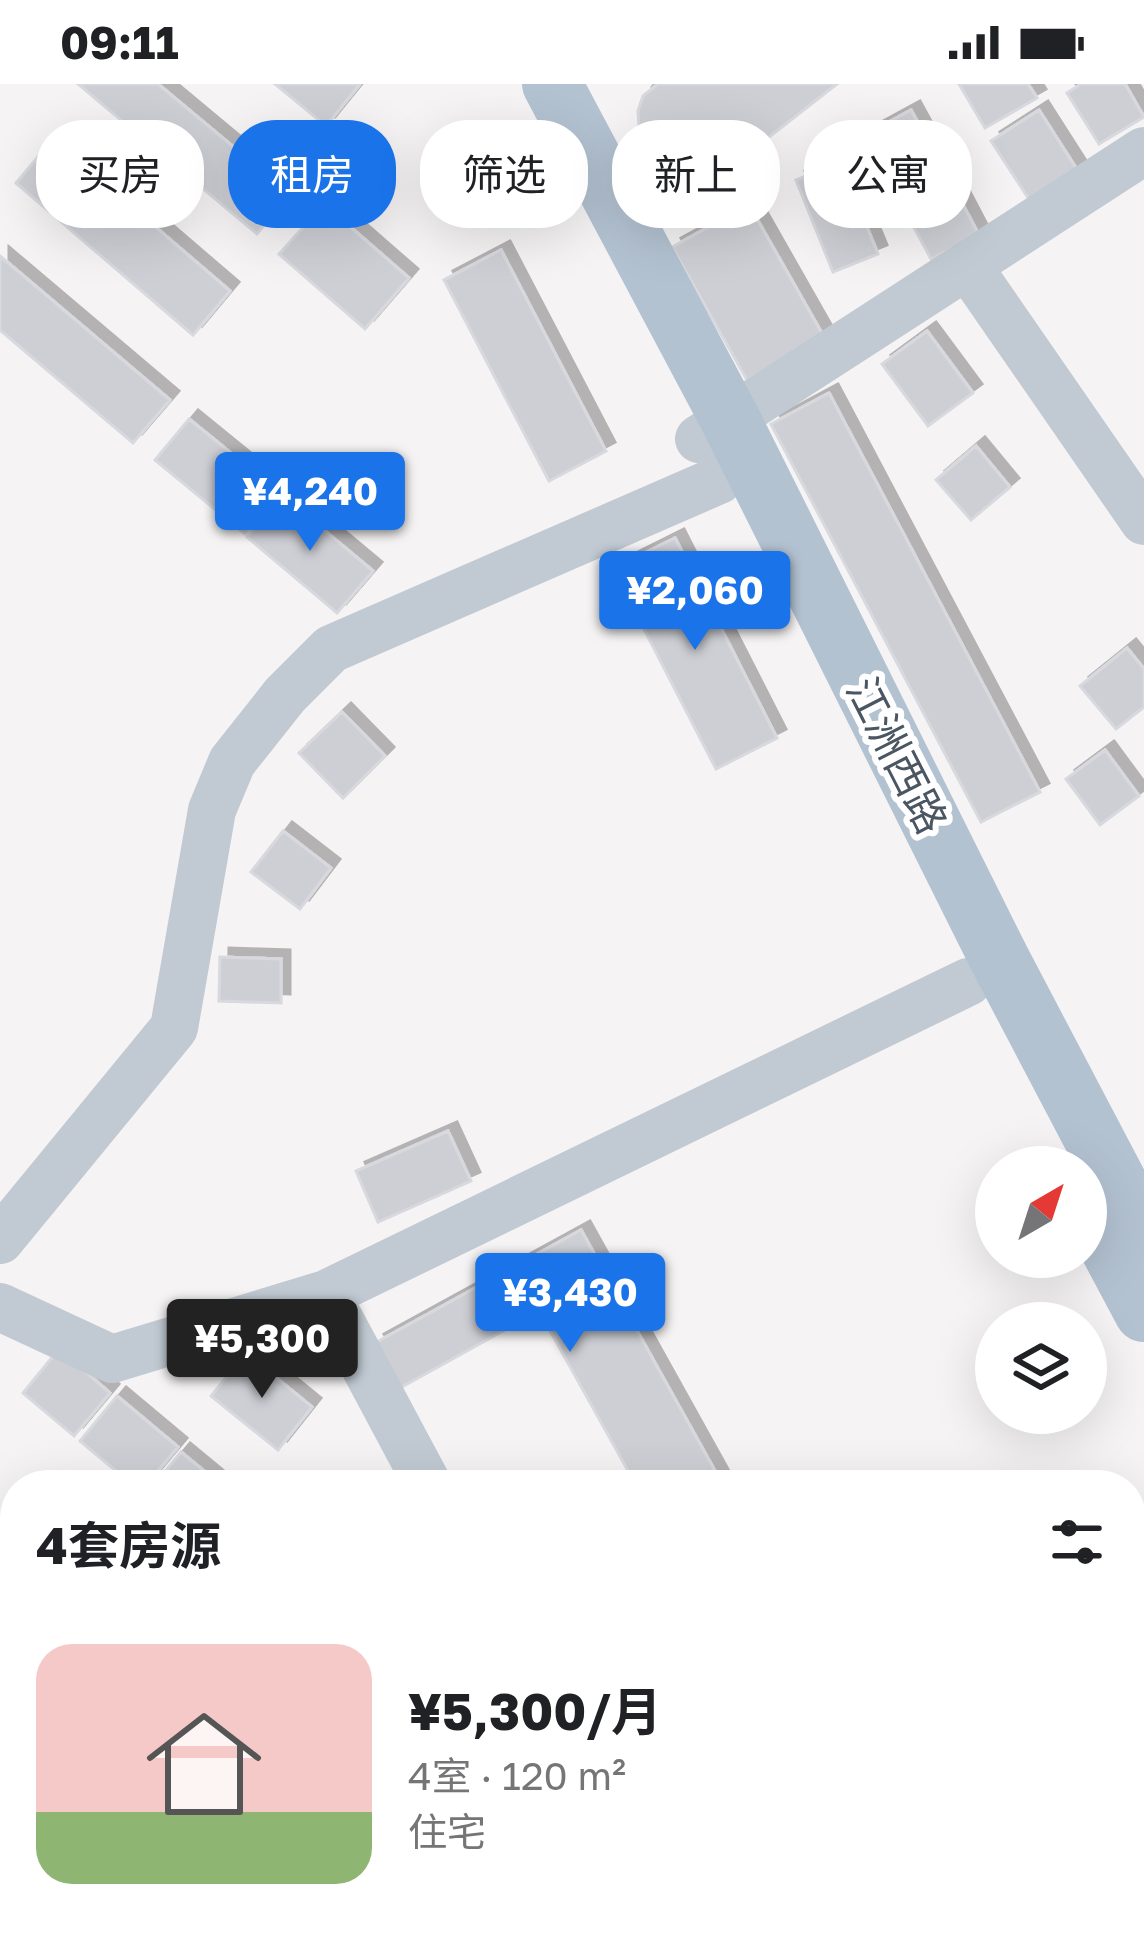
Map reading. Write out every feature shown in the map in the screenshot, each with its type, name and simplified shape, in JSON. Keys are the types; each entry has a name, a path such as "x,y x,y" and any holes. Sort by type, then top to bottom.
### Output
{"main road":[{"name":"江洲西路","path":"513,84 1000,960 1144,1234"},
{"name":"江洲西路","path":"552,84 968,982 1055,1146"},
{"path":"1107,1242 1144,1312"}],"street":[{"path":"0,1240 174,1028 212,810 232,763 285,695 331,649 716,446 967,265 1144,152"},
{"path":"967,265 1144,521"},
{"path":"0,1307 112,1359 326,1294 968,982"},
{"path":"326,1294 420,1470"}],"building":[{"path":"78,84 158,84 201,120 121,120"},
{"path":"275,84 360,84 331,120 319,120"},
{"path":"658,84 837,84 780,128 780,120 639,120 643,96"},
{"path":"959,84 1028,84 1037,98 985,128"},
{"path":"1081,84 1125,84 1144,117 1099,144 1067,93"},
{"path":"911,110 916,120 893,120"},
{"path":"1039,110 1085,182 1038,213 991,141"},
{"path":"204,122 228,142 228,210 204,190"},
{"path":"36,159 36,200 16,183"},
{"path":"804,177 804,200 796,180"},
{"path":"972,222 979,235 931,259 914,228 972,228"},
{"path":"68,228 157,228 230,291 193,335"},
{"path":"302,228 352,228 409,278 365,329 279,254"},
{"path":"707,228 762,228 824,337 747,380 672,247"},
{"path":"815,228 867,228 878,254 833,272"},
{"path":"501,250 606,451 549,481 444,280"},
{"path":"0,256 170,400 133,443 0,330"},
{"path":"927,331 973,393 928,426 882,364"},
{"path":"829,393 1040,792 981,822 771,424"},
{"path":"189,419 279,492 245,534 155,460"},
{"path":"976,446 1010,487 971,520 936,480"},
{"path":"282,495 373,571 337,613 247,537"},
{"path":"675,538 777,738 716,769 613,569"},
{"path":"1127,648 1144,669 1144,707 1116,729 1080,686"},
{"path":"342,712 385,756 343,798 299,753"},
{"path":"1105,750 1139,796 1100,825 1066,779"},
{"path":"283,831 331,868 300,909 251,872"},
{"path":"220,957 281,959 281,1003 219,1001"},
{"path":"448,1131 471,1181 378,1222 356,1171"},
{"path":"581,1230 715,1470 628,1470 539,1311 400,1388 375,1343"},
{"path":"59,1349 110,1393 74,1436 23,1393"},
{"path":"246,1353 312,1407 278,1450 211,1396"},
{"path":"117,1396 178,1447 159,1470 115,1470 80,1441"},
{"path":"181,1452 203,1470 166,1470"}]}
